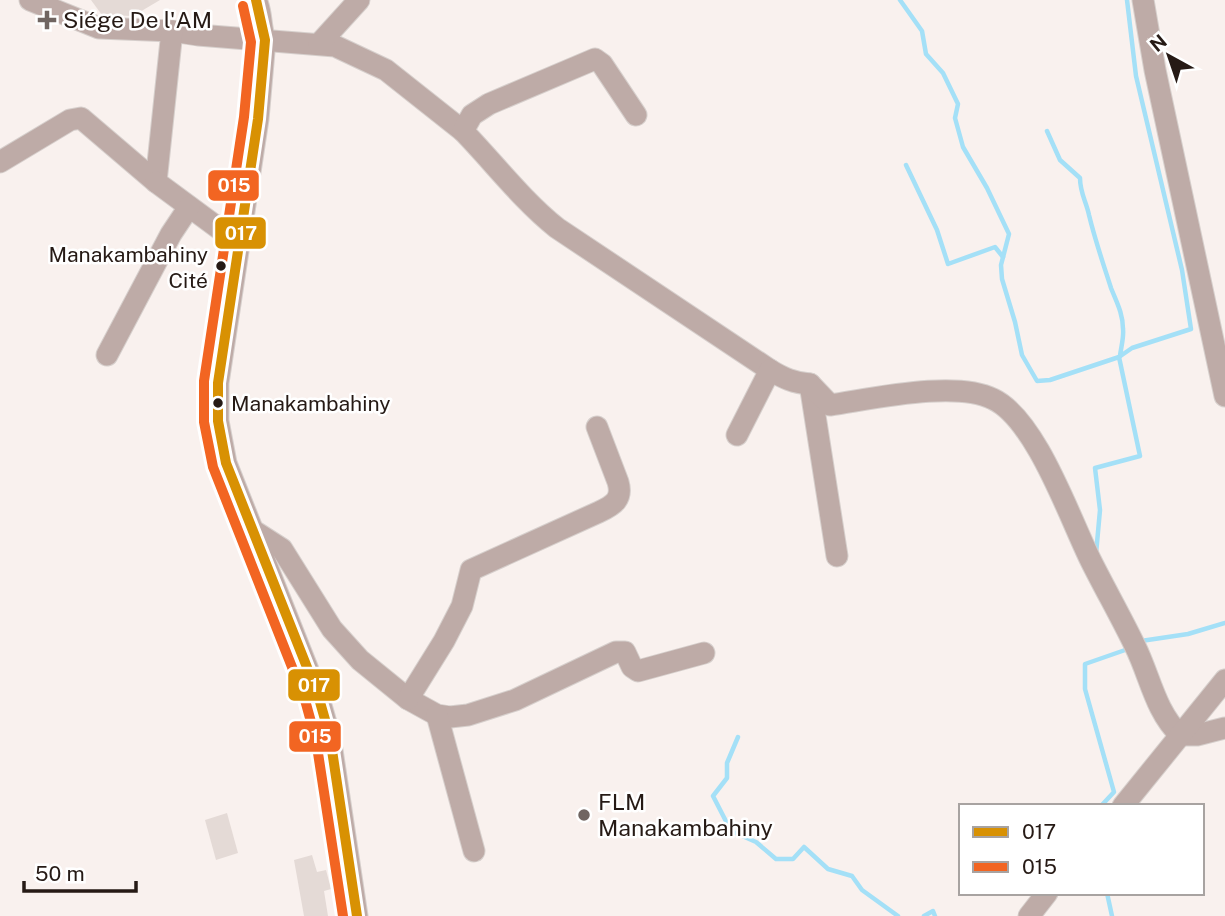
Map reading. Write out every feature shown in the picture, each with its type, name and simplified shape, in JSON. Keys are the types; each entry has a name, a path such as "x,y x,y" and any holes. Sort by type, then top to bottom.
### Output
{"street":[{"path":"30,0 99,28 172,31 334,46 386,70 463,131 536,211 557,228 770,370 783,378 810,384 830,405 932,390 975,394 993,399 1008,410 1033,442 1139,653 1161,711 1170,725 1180,735 1197,735 1225,728"},
{"path":"256,0 265,40 258,119 217,402 221,443 226,463 318,695 330,737 357,916"},
{"path":"319,44 359,0"},
{"path":"1143,0 1154,70 1225,396"},
{"path":"156,182 172,31"},
{"path":"463,131 472,115 489,104 595,60 602,64 636,115"},
{"path":"0,162 71,120 81,118 156,182 240,244"},
{"path":"107,355 189,207"},
{"path":"737,435 770,370"},
{"path":"810,384 837,556"},
{"path":"408,699 462,606 471,570 606,509 618,499 618,482 597,427"},
{"path":"254,531 282,549 332,629 346,646 382,680 437,715 468,715 515,700 616,652 625,652 632,667 638,671 704,653"},
{"path":"1125,804 1225,680"},
{"path":"437,715 474,851"},
{"path":"1030,916 1045,895"}],"building":[{"path":"91,0 160,0 133,16 102,15"},
{"path":"227,813 238,853 216,860 205,820"},
{"path":"312,855 317,872 326,870 331,889 324,891 328,916 304,916 294,860"}],"waterway":[{"path":"900,0 922,31 926,54 943,73 958,104 955,118 963,147 1009,234 1001,265 1002,279 1022,355 1037,381 1050,380 1119,357 1140,456 1095,468 1100,510 1096,554"},
{"path":"1119,357 1132,348 1191,329 1182,270 1136,76 1127,0"},
{"path":"1047,131 1060,160 1080,178 1096,242 1122,318 1120,356"},
{"path":"906,165 937,230 948,264 995,247 1003,257"},
{"path":"1141,641 1188,634 1225,623"},
{"path":"1103,804 1114,792 1085,689 1085,664 1128,649"},
{"path":"738,737 727,763 727,778 713,796 731,831 756,842 776,859 793,859 804,847 828,869 852,876 862,890 898,916"},
{"path":"1107,895 1112,916"},
{"path":"924,916 933,911 935,916"}],"transit line":[{"name":"017","path":"256,0 265,40 258,119 218,383 218,421 226,463 318,695 330,737 357,916"},
{"name":"015","path":"243,6 251,42 244,117 204,381 204,422 213,467 305,700 316,740 343,916"}],"place":[{"name":"Siége De l'AM","path":"47,20"},
{"name":"Manakambahiny Cité","path":"221,266"},
{"name":"Manakambahiny","path":"218,403"},
{"name":"FLM Manakambahiny","path":"584,815"}]}
